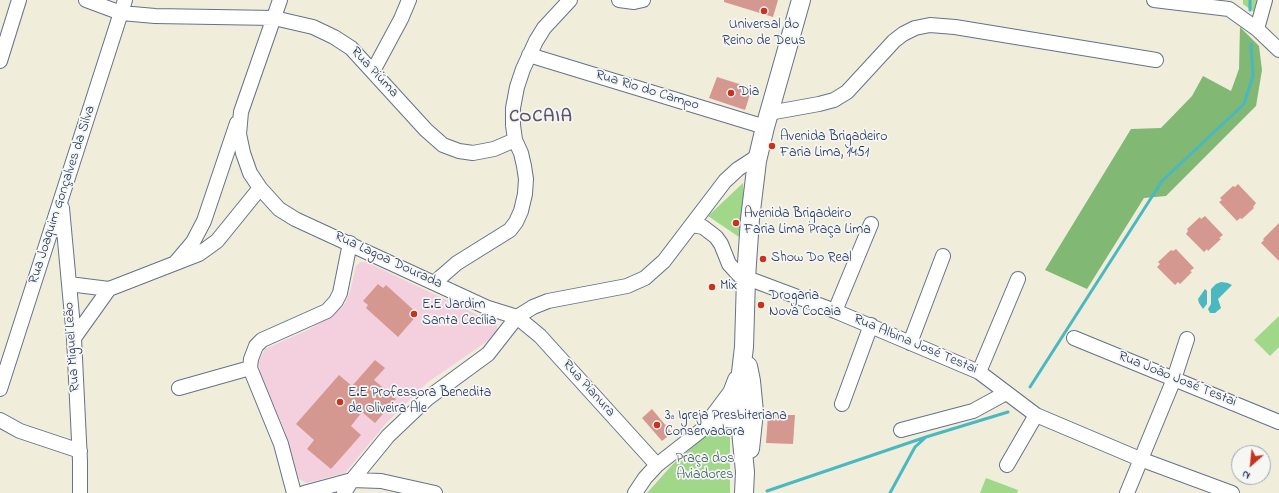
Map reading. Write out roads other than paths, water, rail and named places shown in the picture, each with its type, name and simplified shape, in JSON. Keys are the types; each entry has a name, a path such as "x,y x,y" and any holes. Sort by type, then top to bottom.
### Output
{"main road":[{"path":"744,493 746,424 739,410 744,348 746,269 750,219 758,156 801,0"},
{"path":"744,348 751,381 754,412 746,424"},
{"path":"708,425 732,393 741,372"}],"street":[{"path":"0,61 19,0"},
{"name":"Rua Piúma","path":"86,0 123,6 155,16 274,18 313,27 334,36 351,48 426,130 443,144 459,151 473,153 494,149 515,140"},
{"name":"Rua Lagoa Dourada","path":"280,0 241,112 240,134 243,153 250,173 260,188 279,209 295,219 488,308 517,317"},
{"path":"373,71 409,0"},
{"path":"434,283 457,263 510,230 516,222 521,211 525,194 526,178 521,153 515,140 513,125 513,108 517,87 523,69 536,41 544,28 570,0"},
{"path":"619,0 634,2 643,0"},
{"path":"1154,0 1228,5 1279,50"},
{"path":"1257,29 1265,0"},
{"name":"Rua Joaquim Gonçalves da Silva","path":"0,389 123,6"},
{"path":"767,120 834,100 847,92 894,41 915,28 930,25 955,27 1156,60"},
{"name":"Rua Rio do Campo","path":"529,55 767,120"},
{"path":"176,262 193,242 204,220 241,112"},
{"path":"344,493 352,480 388,436 428,398 488,354 517,317 548,301 627,286 645,278 664,261 726,181 738,169 758,156"},
{"path":"68,284 109,289 199,254 217,241 260,188"},
{"name":"Rua Miguel Leão","path":"61,202 74,338 80,451 80,493"},
{"path":"836,310 871,224"},
{"path":"692,225 703,227 710,231 721,244 726,257 738,260 746,269"},
{"path":"294,493 281,444 250,368 251,359 256,346 262,340 327,311 336,301 340,292 350,244"},
{"path":"910,343 943,256"},
{"name":"Rua Albina José Testai","path":"746,269 910,343 979,372 1036,415 1140,459 1232,493"},
{"path":"979,372 1018,279"},
{"path":"74,338 109,289"},
{"name":"Rua Pianura","path":"517,317 540,336 657,465"},
{"path":"842,404 871,325"},
{"name":"Rua João José Testai","path":"1074,338 1279,422"},
{"path":"1127,493 1174,379 1187,339"},
{"path":"179,388 250,368"},
{"path":"901,430 973,411 1006,393"},
{"path":"1007,465 1036,415"},
{"path":"0,420 20,431 80,451"},
{"path":"634,493 657,465 708,425 723,420 746,424"},
{"path":"0,432 20,431"},
{"path":"304,493 352,480 381,481 435,493"}],"water":[{"path":"1221,282 1232,285 1218,299 1221,308 1215,313 1210,313 1208,309 1211,304 1211,289 1216,284"},
{"path":"1205,289 1207,291 1207,304 1203,309 1198,299"}],"waterway":[{"path":"1250,0 1250,10"},
{"path":"1030,387 1162,181 1244,104 1253,76 1251,44"},
{"path":"767,491 926,437 1008,412"},
{"path":"890,493 915,447 925,438"}],"place":[{"name":"Universal do Reino de Deus","path":"764,11"},
{"name":"Dia","path":"731,93"},
{"name":"Avenida Brigadeiro Faria Lima, 1451","path":"772,146"},
{"name":"Avenida Brigadeiro Faria Lima Praça Lima","path":"736,223"},
{"name":"Show Do Real","path":"763,259"},
{"name":"Mix","path":"712,287"},
{"name":"Drogaria Nova Cocaia","path":"761,305"},
{"name":"E.E Jardim Santa Cecília","path":"414,314"},
{"name":"E.E Professora Benedita de Oliveira Ale","path":"340,402"},
{"name":"3ª Igreja Presbiteriana Conservadora","path":"657,425"}],"district":[{"name":"COCAIA","path":"541,118"}],"park label":[{"name":"Praça dos Aviadores","path":"705,468"}]}
